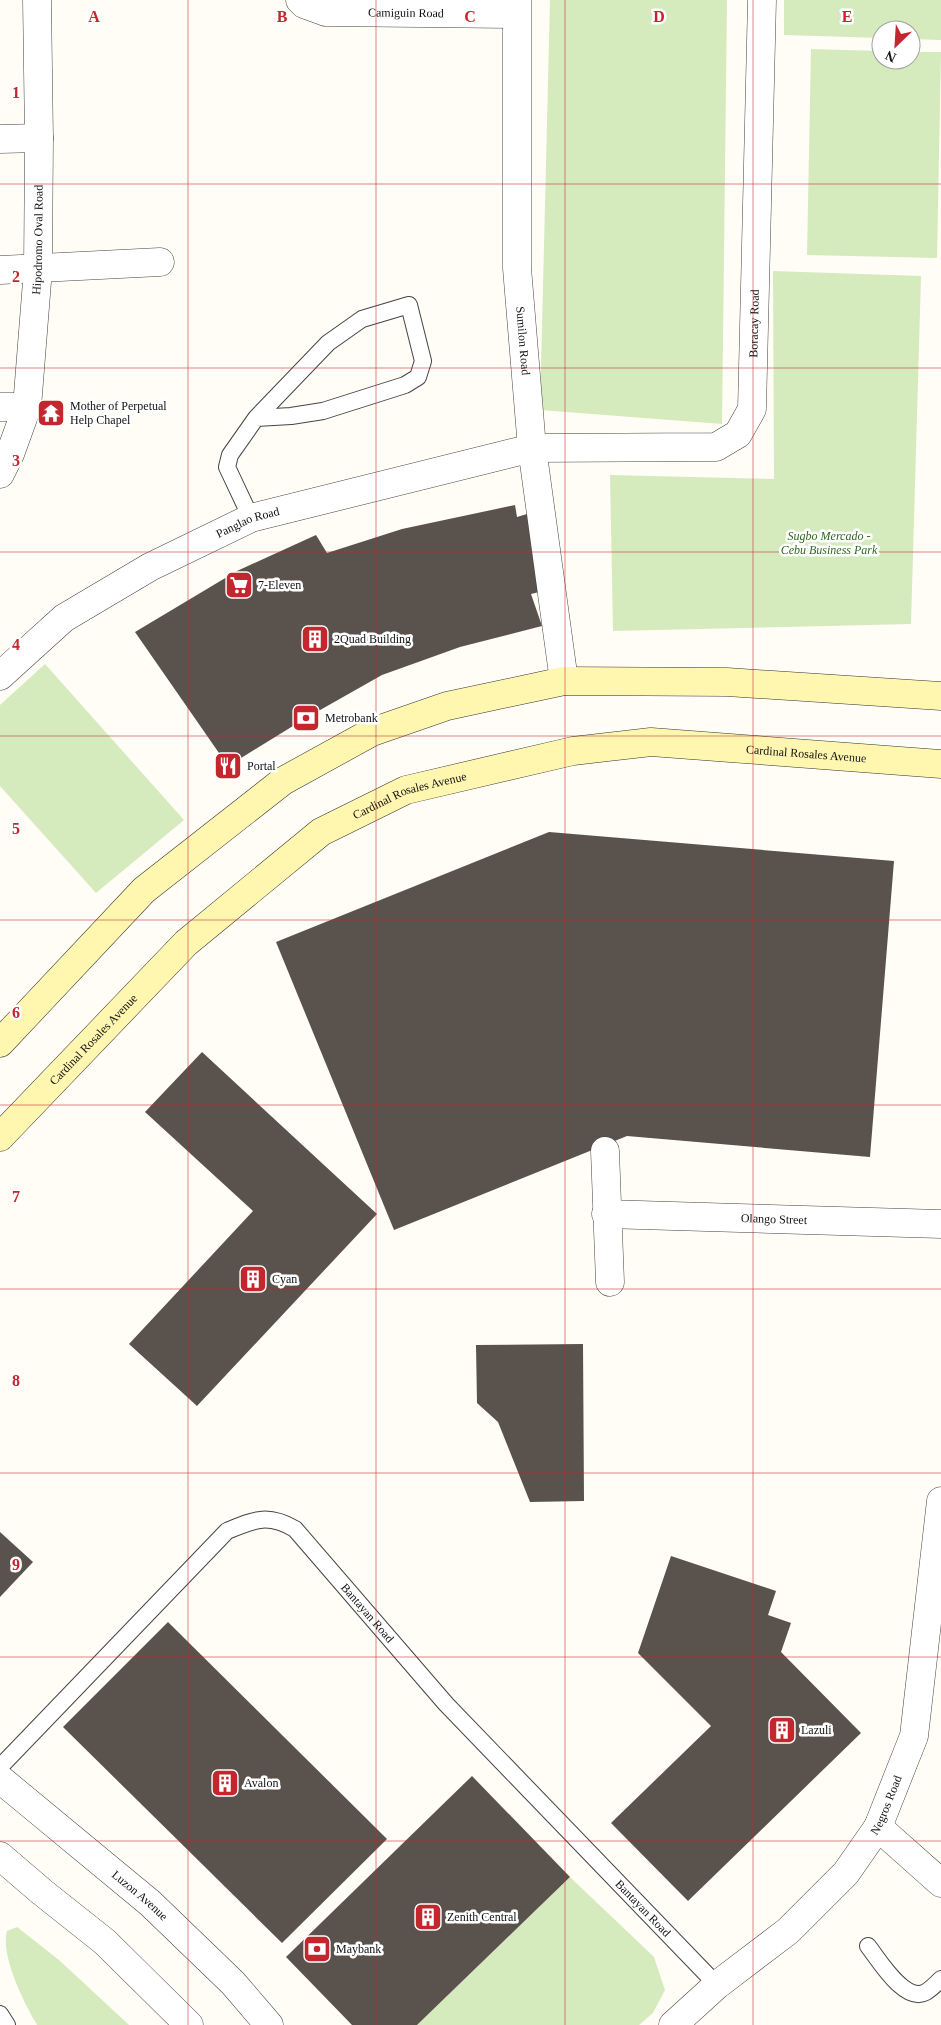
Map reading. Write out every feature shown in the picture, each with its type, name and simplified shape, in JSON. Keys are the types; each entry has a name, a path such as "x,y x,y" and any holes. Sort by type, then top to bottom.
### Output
{"main road":[{"path":"0,1043 144,890 282,781 372,732 447,706 564,681 727,682 941,696"},
{"name":"Cardinal Rosales Avenue","path":"0,1137 186,943 321,832 406,790 573,751 651,742 941,764"}],"street":[{"name":"Hipodromo Oval Road","path":"0,474 10,454 27,407 38,269 39,138 36,0"},
{"name":"Camiguin Road","path":"300,0 304,4 326,12 516,7"},
{"name":"Boracay Road","path":"532,448 716,447 738,434 752,409 762,0"},
{"name":"Sumilon Road","path":"516,7 517,268 532,448 564,681"},
{"path":"0,139 39,138"},
{"path":"0,270 160,262"},
{"path":"0,407 27,407"},
{"name":"Panglao Road","path":"0,676 64,618 150,567 251,518 532,448"},
{"path":"604,1151 610,1282"},
{"name":"Olango Street","path":"606,1214 941,1224"},
{"name":"Negros Road","path":"673,2025 717,1984 788,1931 846,1873 878,1827 914,1736 941,1501"},
{"name":"Luzon Avenue","path":"0,1779 150,1903 233,1983 269,2025"},
{"path":"878,1827 941,1882"},
{"path":"0,1856 105,1942 189,2025"}],"lane":[{"path":"251,518 227,467 230,455 256,418 328,343 362,319 408,305 423,361 418,377 405,385 323,411 291,416 256,418"},
{"name":"Bantayan Road","path":"0,1767 227,1531 266,1518 282,1521 295,1529 446,1704 717,1984"},
{"path":"868,1946 901,1988 913,1994 924,1993 941,1980"},
{"path":"0,2014 7,2025"}],"green space":[{"path":"550,0 727,0 722,424 540,410"},
{"path":"784,0 941,0 941,40 921,39 921,20 871,20 871,38 784,35"},
{"path":"811,49 871,51 871,70 921,70 921,52 941,52 937,258 807,255"},
{"name":"Sugbo Mercado - Cebu Business Park","path":"773,271 921,276 911,624 613,631 610,475 774,479"},
{"path":"45,664 184,820 96,893 0,786 0,705"},
{"path":"570,1877 654,1957 665,1990 653,2013 639,2025 417,2025"},
{"path":"17,1927 59,1960 129,2025 37,2025 14,1979 7,1953 7,1931"}],"building":[{"name":"2Quad Building","path":"515,505 517,517 527,514 547,590 531,594 542,626 460,647 382,675 306,718 228,766 135,632 237,571 316,535 327,553 402,529"},
{"path":"549,832 894,861 870,1157 627,1136 394,1230 276,942"},
{"name":"Cyan","path":"202,1052 377,1214 197,1406 129,1344 253,1211 145,1112"},
{"path":"583,1344 584,1501 530,1502 498,1422 477,1403 476,1345"},
{"path":"0,1532 33,1562 0,1597"},
{"name":"Lazuli","path":"671,1556 776,1591 768,1615 791,1623 781,1652 861,1733 688,1901 611,1823 711,1726 638,1653"},
{"name":"Avalon","path":"168,1622 387,1839 282,1943 63,1727"},
{"name":"Zenith Central","path":"472,1776 570,1877 417,2025 352,2025 286,1957"}],"place":[{"name":"Mother of Perpetual Help Chapel","path":"51,413"},
{"name":"7-Eleven","path":"239,585"},
{"name":"2Quad Building","path":"315,639"},
{"name":"Metrobank","path":"306,718"},
{"name":"Portal","path":"228,766"},
{"name":"Cyan","path":"253,1279"},
{"name":"Lazuli","path":"782,1730"},
{"name":"Avalon","path":"225,1783"},
{"name":"Zenith Central","path":"428,1917"},
{"name":"Maybank","path":"317,1949"}]}
